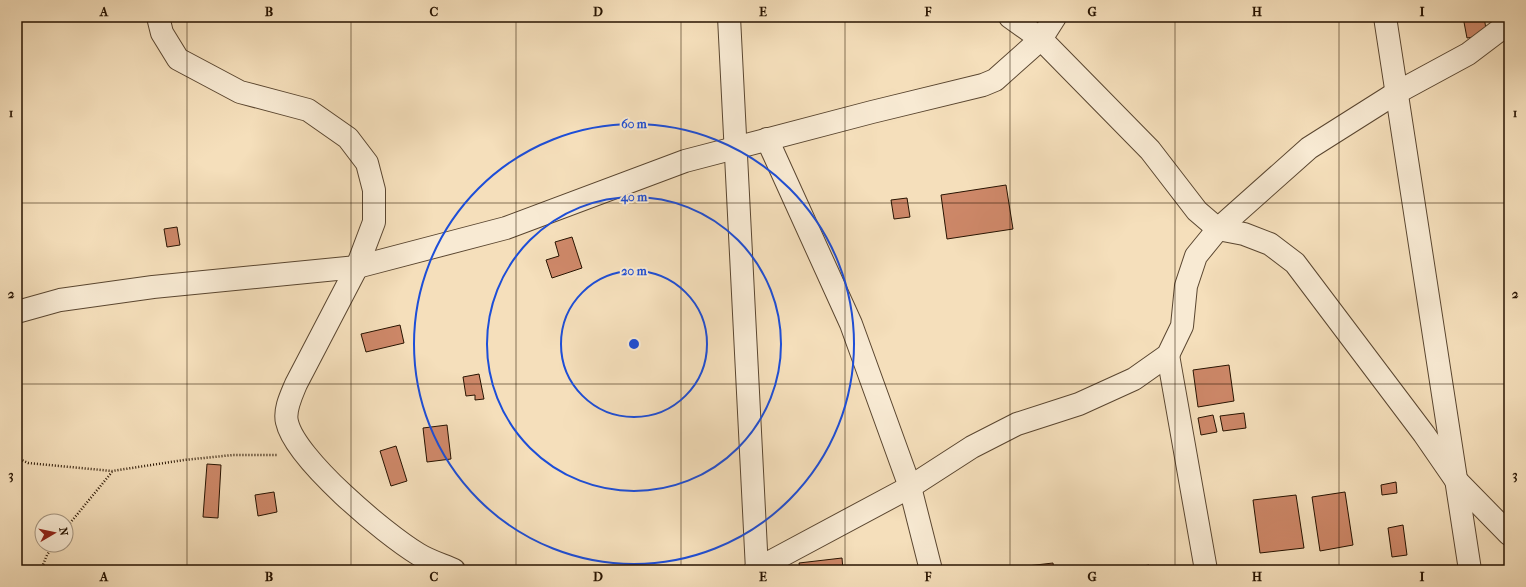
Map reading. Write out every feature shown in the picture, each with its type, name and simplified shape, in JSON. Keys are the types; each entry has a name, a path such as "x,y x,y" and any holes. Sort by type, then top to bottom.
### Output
{"street":[{"path":"158,17 162,33 178,59 240,92 308,110 348,138 367,163 374,190 374,222 358,267 296,384 288,403 286,421 292,438 305,455 373,521 419,554 454,570"},
{"path":"729,17 756,570 910,487 972,447 1017,424 1079,404 1134,379 1168,355 1182,326 1186,286 1196,256 1218,229 1308,148 1396,93 1468,54 1509,23"},
{"path":"1010,17 1041,39 1150,150 1197,211 1218,229 1244,234 1270,244 1295,263 1410,416 1455,479 1509,534"},
{"path":"17,312 60,300 153,287 358,267 506,228 685,161 872,112 983,85 995,80 1041,39 1055,17"},
{"path":"1385,17 1470,570"},
{"path":"767,140 850,324 910,487 931,570"},
{"path":"1168,355 1206,570"}],"path":[{"path":"17,458 28,463 112,472 184,460 233,455 305,455"},
{"path":"74,518 112,472"},
{"path":"41,570 48,553"}],"building":[{"path":"1463,17 1484,17 1487,35 1467,38"},
{"path":"1006,185 1013,229 947,239 941,195"},
{"path":"907,198 910,217 894,219 891,200"},
{"path":"177,227 180,245 167,247 164,229"},
{"path":"572,237 582,268 552,278 546,260 559,256 555,242"},
{"path":"400,325 404,343 366,352 361,334"},
{"path":"1229,365 1234,401 1198,407 1193,370"},
{"path":"479,374 484,399 475,400 475,395 466,396 463,377"},
{"path":"1244,413 1246,428 1223,431 1220,416"},
{"path":"1213,415 1217,432 1201,435 1198,418"},
{"path":"447,425 451,459 427,462 423,428"},
{"path":"396,446 407,481 391,486 380,451"},
{"path":"207,464 221,465 218,518 203,517"},
{"path":"1396,482 1397,493 1382,495 1381,485"},
{"path":"274,492 277,512 258,516 255,495"},
{"path":"1345,492 1353,545 1320,551 1312,497"},
{"path":"1296,495 1304,548 1260,553 1253,500"},
{"path":"1403,525 1407,555 1392,557 1388,528"},
{"path":"842,558 843,570 800,570 799,563"},
{"path":"1053,563 1054,570 1028,570 1027,566"},
{"path":"1149,565 1150,570 1118,570"}]}
